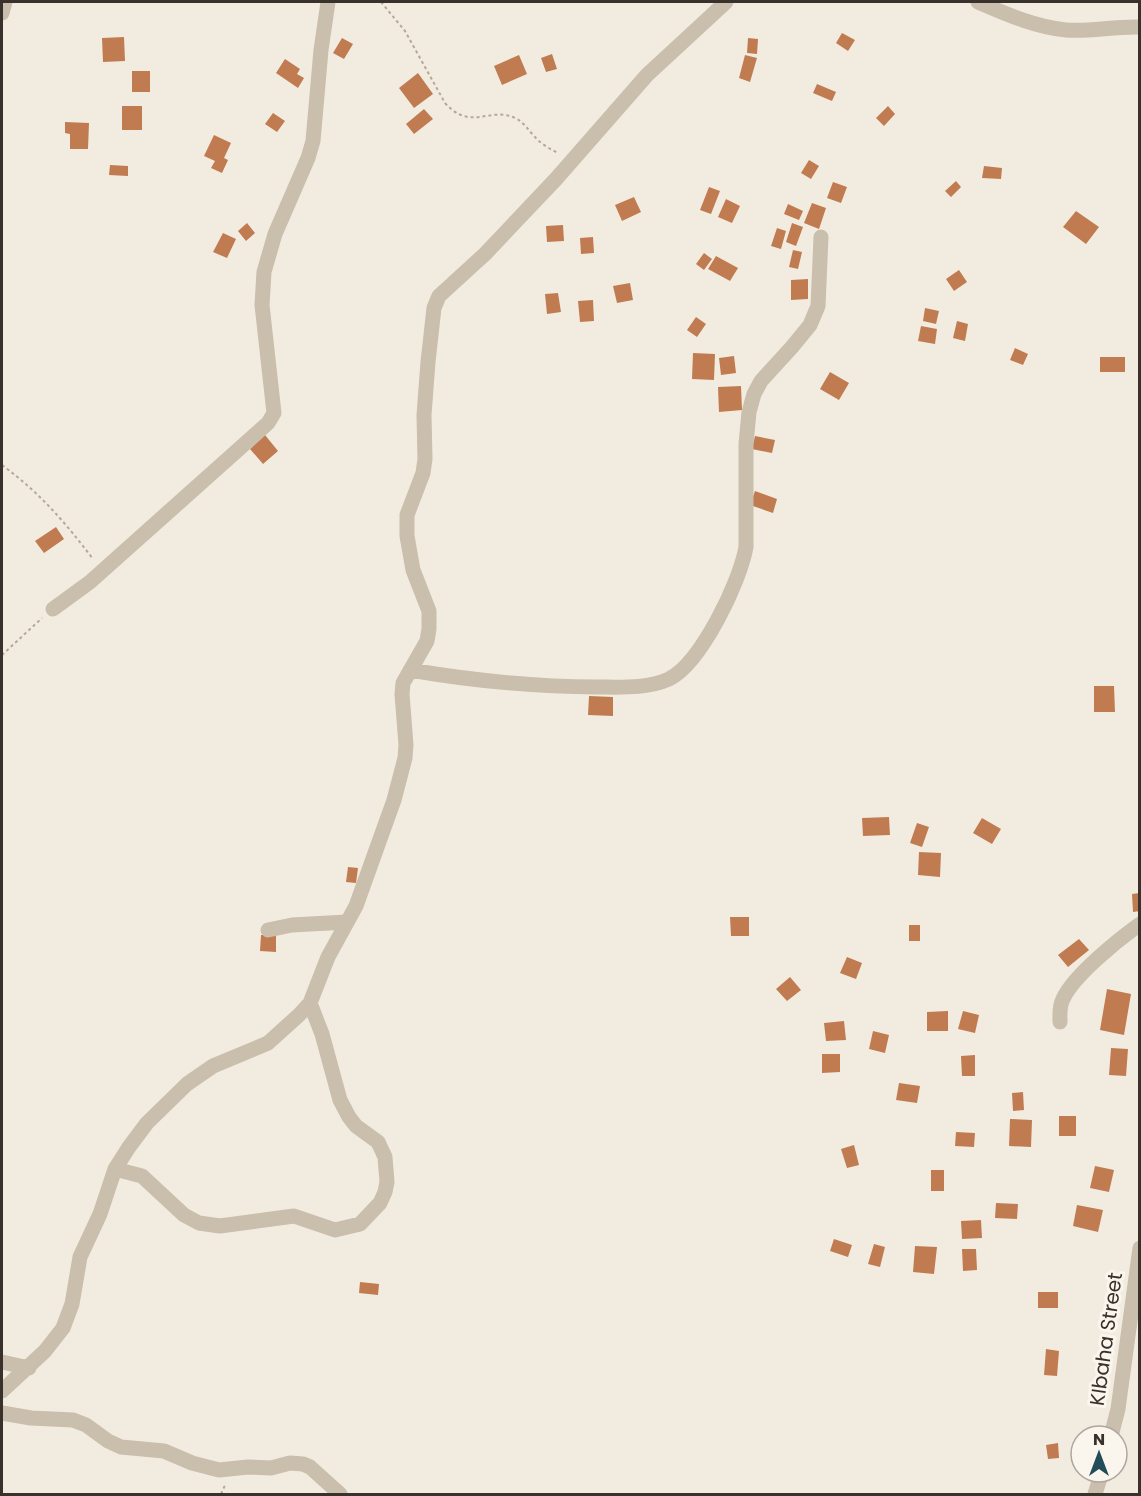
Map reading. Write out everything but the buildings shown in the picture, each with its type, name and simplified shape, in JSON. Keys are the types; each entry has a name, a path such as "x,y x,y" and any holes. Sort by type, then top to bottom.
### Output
{"street":[{"path":"2,13 5,2"},
{"path":"53,609 101,571 268,423 274,413 262,305 264,272 275,234 308,158 313,141 321,50 328,2"},
{"path":"2,1391 29,1368 63,1328 72,1304 80,1257 100,1214 115,1169 147,1123 187,1084 213,1066 268,1043 299,1016 310,1003 321,971 356,906 401,776 406,745 402,694 404,683 427,641 429,630 429,611 413,570 407,536 407,515 410,502 423,473 424,415 434,308 439,297 485,254 556,179 647,75 726,2"},
{"path":"978,2 1014,17 1052,28 1068,30 1119,26 1140,27"},
{"path":"410,670 458,679 521,686 620,687 658,683 683,669 697,651 724,606 743,562 746,547 749,412 754,393 761,381 810,324 818,306 821,237"},
{"path":"268,930 292,925 347,922"},
{"path":"1060,1022 1062,999 1072,985 1104,953 1140,924"},
{"path":"115,1169 142,1176 184,1215 199,1223 220,1227 294,1216 335,1230 360,1224 380,1203 385,1192 387,1182 385,1156 378,1142 356,1126 340,1100 322,1034 310,1003"},
{"name":"KIbaha Street","path":"1114,1424 1140,1248"},
{"path":"2,1362 29,1368"},
{"path":"2,1413 31,1418 73,1420 86,1425 108,1442 121,1447 164,1451 192,1463 219,1470 248,1467 270,1468 290,1463 303,1464 310,1467 340,1494"}],"path":[{"path":"381,2 405,31 445,103 452,111 463,117 513,117 523,123 536,139 573,159"},
{"path":"2,465 30,486 66,524 101,571"},
{"path":"2,655 53,609"}]}
